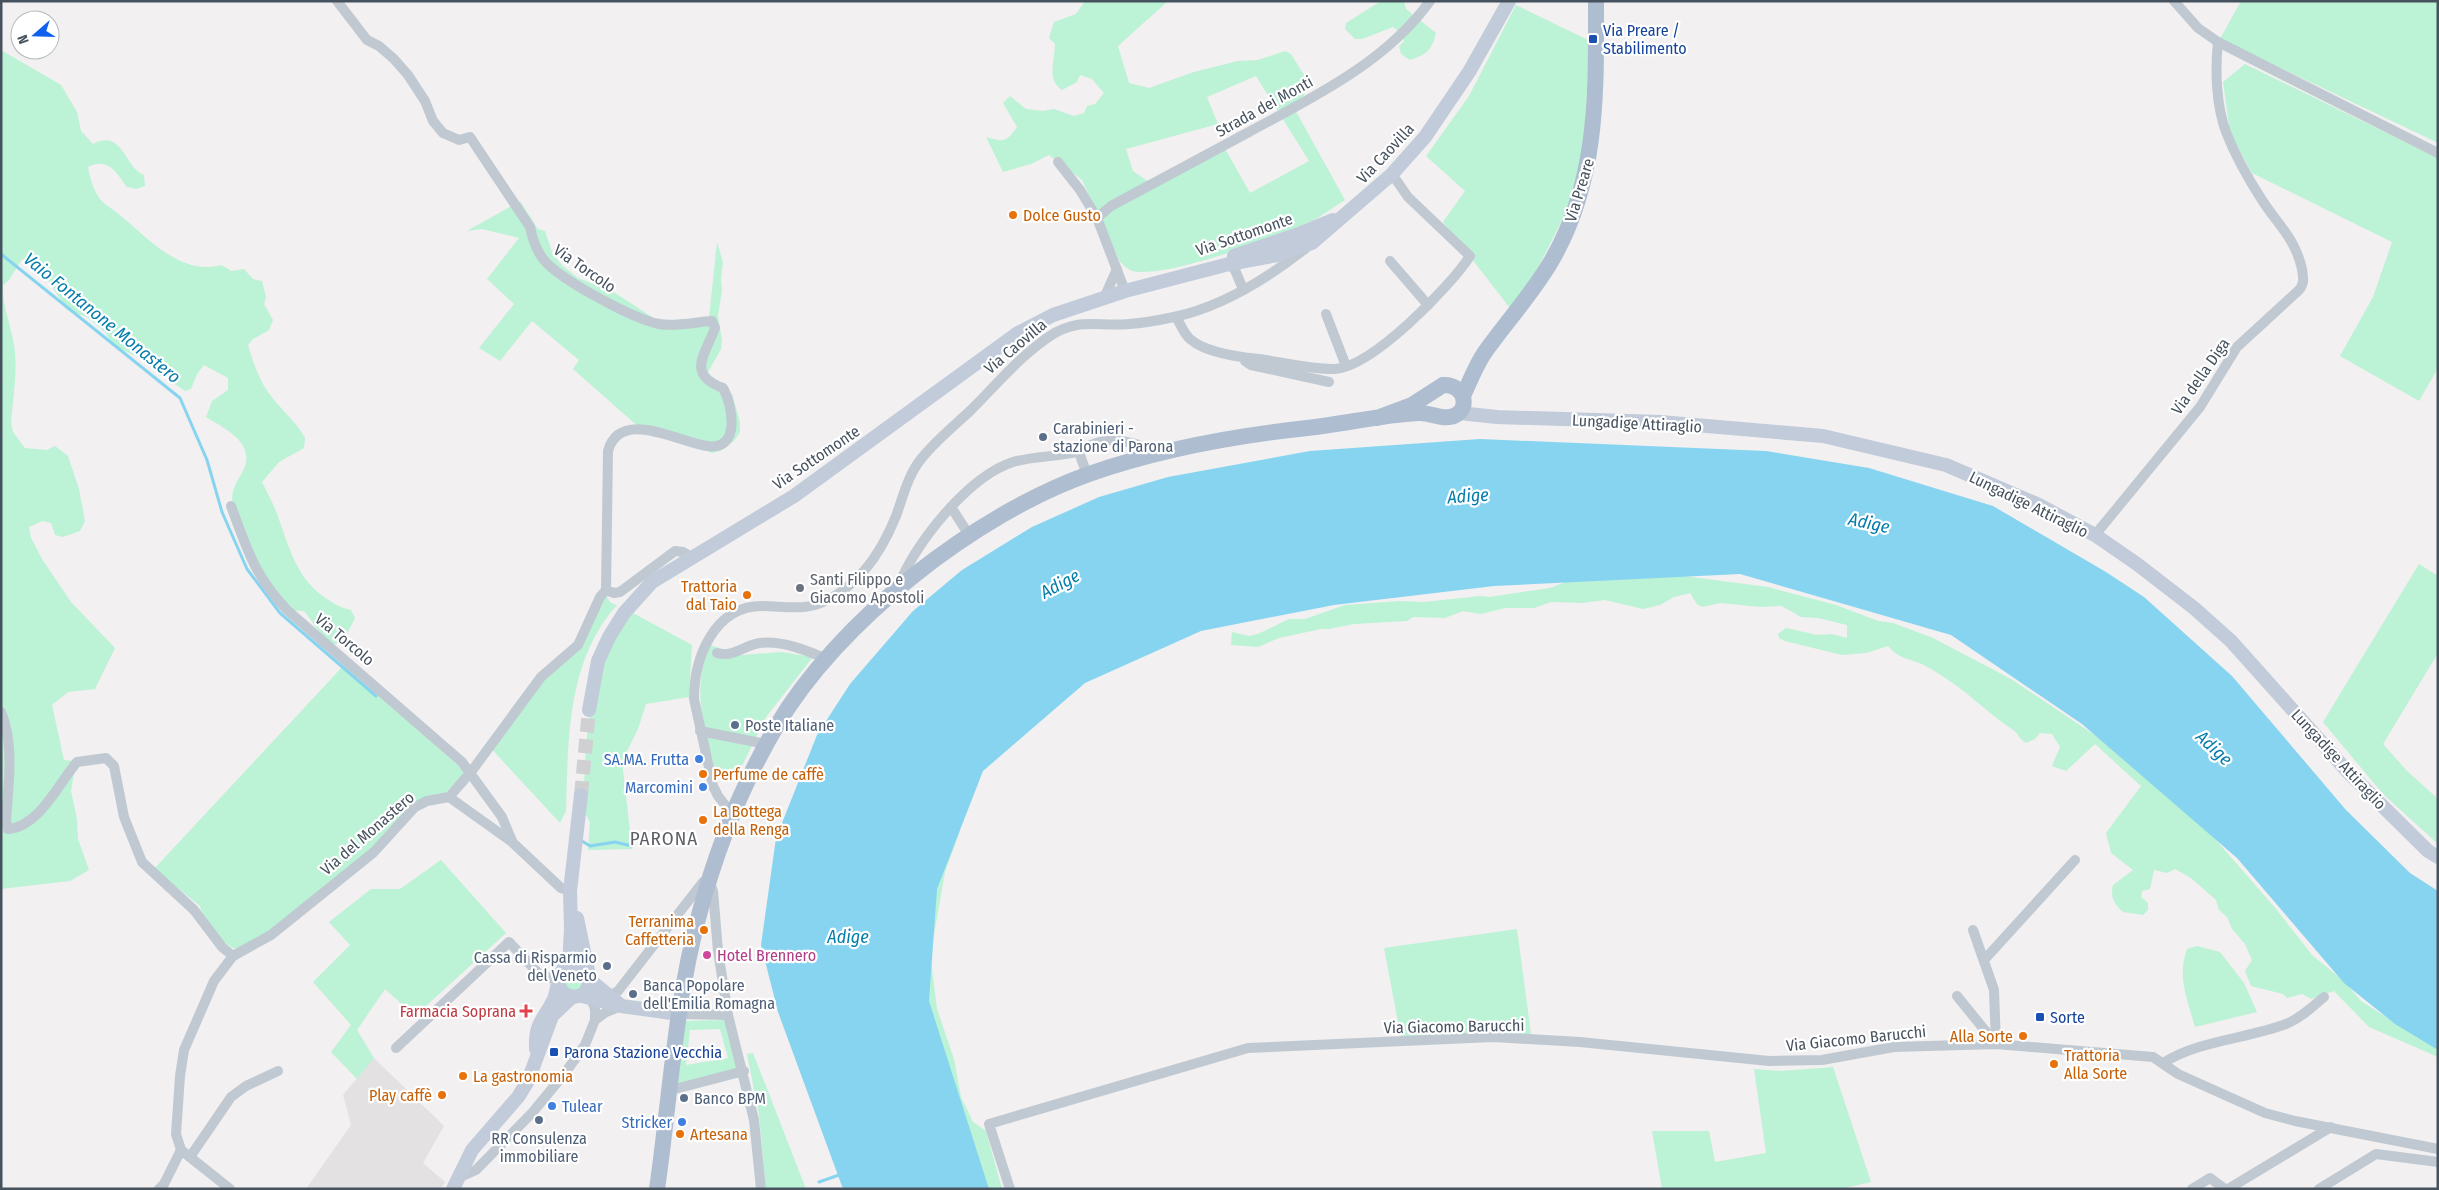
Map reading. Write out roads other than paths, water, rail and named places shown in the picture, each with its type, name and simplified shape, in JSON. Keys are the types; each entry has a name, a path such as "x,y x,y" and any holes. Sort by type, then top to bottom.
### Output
{"main road":[{"name":"Via Caovilla","path":"1312,243 1392,174 1425,137 1469,72 1508,1"},
{"name":"Via Preare","path":"1457,406 1484,353 1539,281 1558,249 1577,202 1591,149 1594,127 1596,1"},
{"name":"Via Sottomonte","path":"1150,284 1299,234 1348,213"},
{"name":"Via Sottomonte","path":"589,710 598,661 624,613 652,582 794,496 1018,333 1052,315 1126,291 1229,264 1278,255 1312,243"},
{"name":"Via Preare","path":"1449,384 1484,353"},
{"name":"Lungadige Attiraglio","path":"1377,418 1412,405 1443,385 1449,384"},
{"path":"1434,392 1432,398 1433,408 1457,406 1456,387 1449,384"},
{"name":"Lungadige Attiraglio","path":"657,1189 680,1014 698,920 709,881 733,815 766,744 792,702 827,659 864,620 924,567 969,535 1031,500 1087,475 1142,457 1233,437 1457,406 1497,417 1660,422 1823,436 1946,465 2039,505 2095,536 2194,608 2231,641 2348,772 2428,851 2438,857"},
{"path":"569,965 571,955 571,896 581,796"},
{"path":"455,1183 472,1150 518,1097 528,1081 552,1016 582,997 588,990 589,976 580,928 571,896"},
{"path":"536,1060 535,1034 538,1023 555,996 561,970 569,965 579,965 622,1006"},
{"path":"558,980 562,992 622,1006 680,1014"}],"street":[{"name":"Via Torcolo","path":"337,1 367,40 379,46 408,75 424,101 433,121 443,133 459,140 470,137 530,227 541,258 555,270 596,298 659,324 712,321 715,328 700,364 701,374 711,383 723,388 729,398 733,429 727,439 718,445 707,447 668,434 645,430 621,434 611,442 608,452 608,582 606,590 600,597 578,645 541,677 471,772"},
{"name":"Strada dei Monti","path":"1097,218 1112,206 1322,92 1370,60 1414,23 1430,1"},
{"path":"2174,1 2198,28 2218,42 2438,153"},
{"name":"Via della Diga","path":"2095,536 2200,407 2237,347 2299,290 2304,280 2298,253 2292,240 2262,201 2224,127 2216,59 2218,42"},
{"path":"1058,162 1080,190 1097,218 1126,291"},
{"path":"1176,317 1190,339 1223,355 1237,357 1335,369 1346,366 1381,346 1428,305 1459,273 1470,256 1408,196 1392,174"},
{"name":"Via Caovilla","path":"733,815 718,796 713,786 700,731 694,687 700,659 715,628 739,610 751,607 790,608 821,604 842,592 882,547 906,486 920,460 1022,359 1057,332 1071,324 1129,324 1176,317 1243,289 1279,268 1312,243"},
{"path":"1390,261 1428,305"},
{"path":"1229,264 1235,270 1243,289"},
{"path":"1104,298 1117,269"},
{"path":"1326,314 1346,366"},
{"path":"1237,357 1252,365 1329,382"},
{"name":"Lungadige Attiraglio","path":"897,591 908,563 951,507 972,486 1012,462 1079,452 1092,444 1118,439 1139,445 1142,457"},
{"path":"1079,452 1087,475"},
{"name":"Via Torcolo","path":"231,506 251,561 271,593 287,610 444,745 471,772 493,807 502,817 512,842"},
{"path":"951,507 969,535"},
{"path":"606,590 614,593 620,592 675,551 683,552 691,558"},
{"path":"717,653 731,655 745,647 761,642 803,649 827,659"},
{"path":"1,712 7,725 6,822 8,829 20,828 31,820 77,762 106,758 114,766 124,816 142,862 194,910 232,956"},
{"path":"700,731 766,744"},
{"path":"471,772 449,797 512,842 535,862 550,879 571,896"},
{"name":"Via del Monastero","path":"179,1147 176,1134 180,1076 184,1050 214,981 232,956 271,934 374,852 415,807 427,801 449,797"},
{"path":"1985,959 2075,860"},
{"path":"610,995 621,987 703,882 709,881 713,891 718,951 728,1016 744,1072 754,1120 761,1189"},
{"path":"1973,930 1985,959 1994,990 1996,1044"},
{"path":"396,1048 509,942 541,976 558,980"},
{"path":"1957,996 1996,1044"},
{"path":"455,1183 476,1170 532,1113 577,1058 595,1020 595,1009 582,997"},
{"path":"2163,1063 2176,1055 2216,1042 2287,1024 2324,998"},
{"path":"595,1020 606,1012 622,1006"},
{"path":"680,1014 728,1016"},
{"name":"Via Giacomo Barucchi","path":"1010,1189 989,1124 1248,1048 1493,1037 1580,1042 1769,1061 1822,1060 1894,1047 1996,1044 2153,1056 2178,1074 2265,1113 2438,1149"},
{"path":"190,1157 231,1097 246,1086 278,1071"},
{"path":"671,1090 744,1072"},
{"path":"2192,1189 2210,1178 2226,1189 2331,1127"},
{"path":"158,1189 164,1184 179,1147 230,1189"},
{"path":"2319,1189 2376,1154 2438,1162"}],"water":[{"name":"Adige","path":"1480,439 1766,451 1869,468 1993,506 2106,572 2144,597 2232,676 2346,810 2410,873 2438,891 2438,1050 2395,1024 2344,983 2237,858 2082,724 1951,635 1740,574 1494,586 1334,605 1201,631 1085,683 983,771 937,889 929,1001 989,1189 843,1189 778,1012 761,945 776,838 817,735 850,684 913,611 962,570 1032,527 1099,497 1168,477 1310,451"}],"waterway":[{"name":"Vaio Fontanone Monastero","path":"1,254 180,398 207,460 222,512 247,569 280,613 376,696"},
{"name":"Vaio Fontanone Monastero","path":"582,841 590,846 615,842 632,846"},
{"path":"819,1182 842,1174"}],"tunnel":[{"path":"581,795 589,710"}],"place":[{"name":"Via Preare / Stabilimento","path":"1593,39"},
{"name":"Dolce Gusto","path":"1013,215"},
{"name":"Carabinieri - stazione di Parona","path":"1043,437"},
{"name":"Santi Filippo e Giacomo Apostoli","path":"800,588"},
{"name":"Trattoria dal Taio","path":"747,595"},
{"name":"Poste Italiane","path":"735,725"},
{"name":"SA.MA. Frutta","path":"699,759"},
{"name":"Perfume de caffè","path":"703,774"},
{"name":"Marcomini","path":"703,787"},
{"name":"La Bottega della Renga","path":"703,820"},
{"name":"Terranima Caffetteria","path":"704,930"},
{"name":"Hotel Brennero","path":"707,955"},
{"name":"Cassa di Risparmio del Veneto","path":"607,966"},
{"name":"Banca Popolare dell'Emilia Romagna","path":"633,994"},
{"name":"Farmacia Soprana","path":"526,1011"},
{"name":"Sorte","path":"2040,1017"},
{"name":"Alla Sorte","path":"2023,1036"},
{"name":"Parona Stazione Vecchia","path":"554,1052"},
{"name":"Trattoria Alla Sorte","path":"2054,1064"},
{"name":"La gastronomia","path":"463,1076"},
{"name":"Play caffè","path":"442,1095"},
{"name":"Banco BPM","path":"684,1098"},
{"name":"Tulear","path":"552,1106"},
{"name":"RR Consulenza immobiliare","path":"539,1120"},
{"name":"Stricker","path":"682,1122"},
{"name":"Artesana","path":"680,1134"}],"district":[{"name":"PARONA","path":"664,838"}]}
